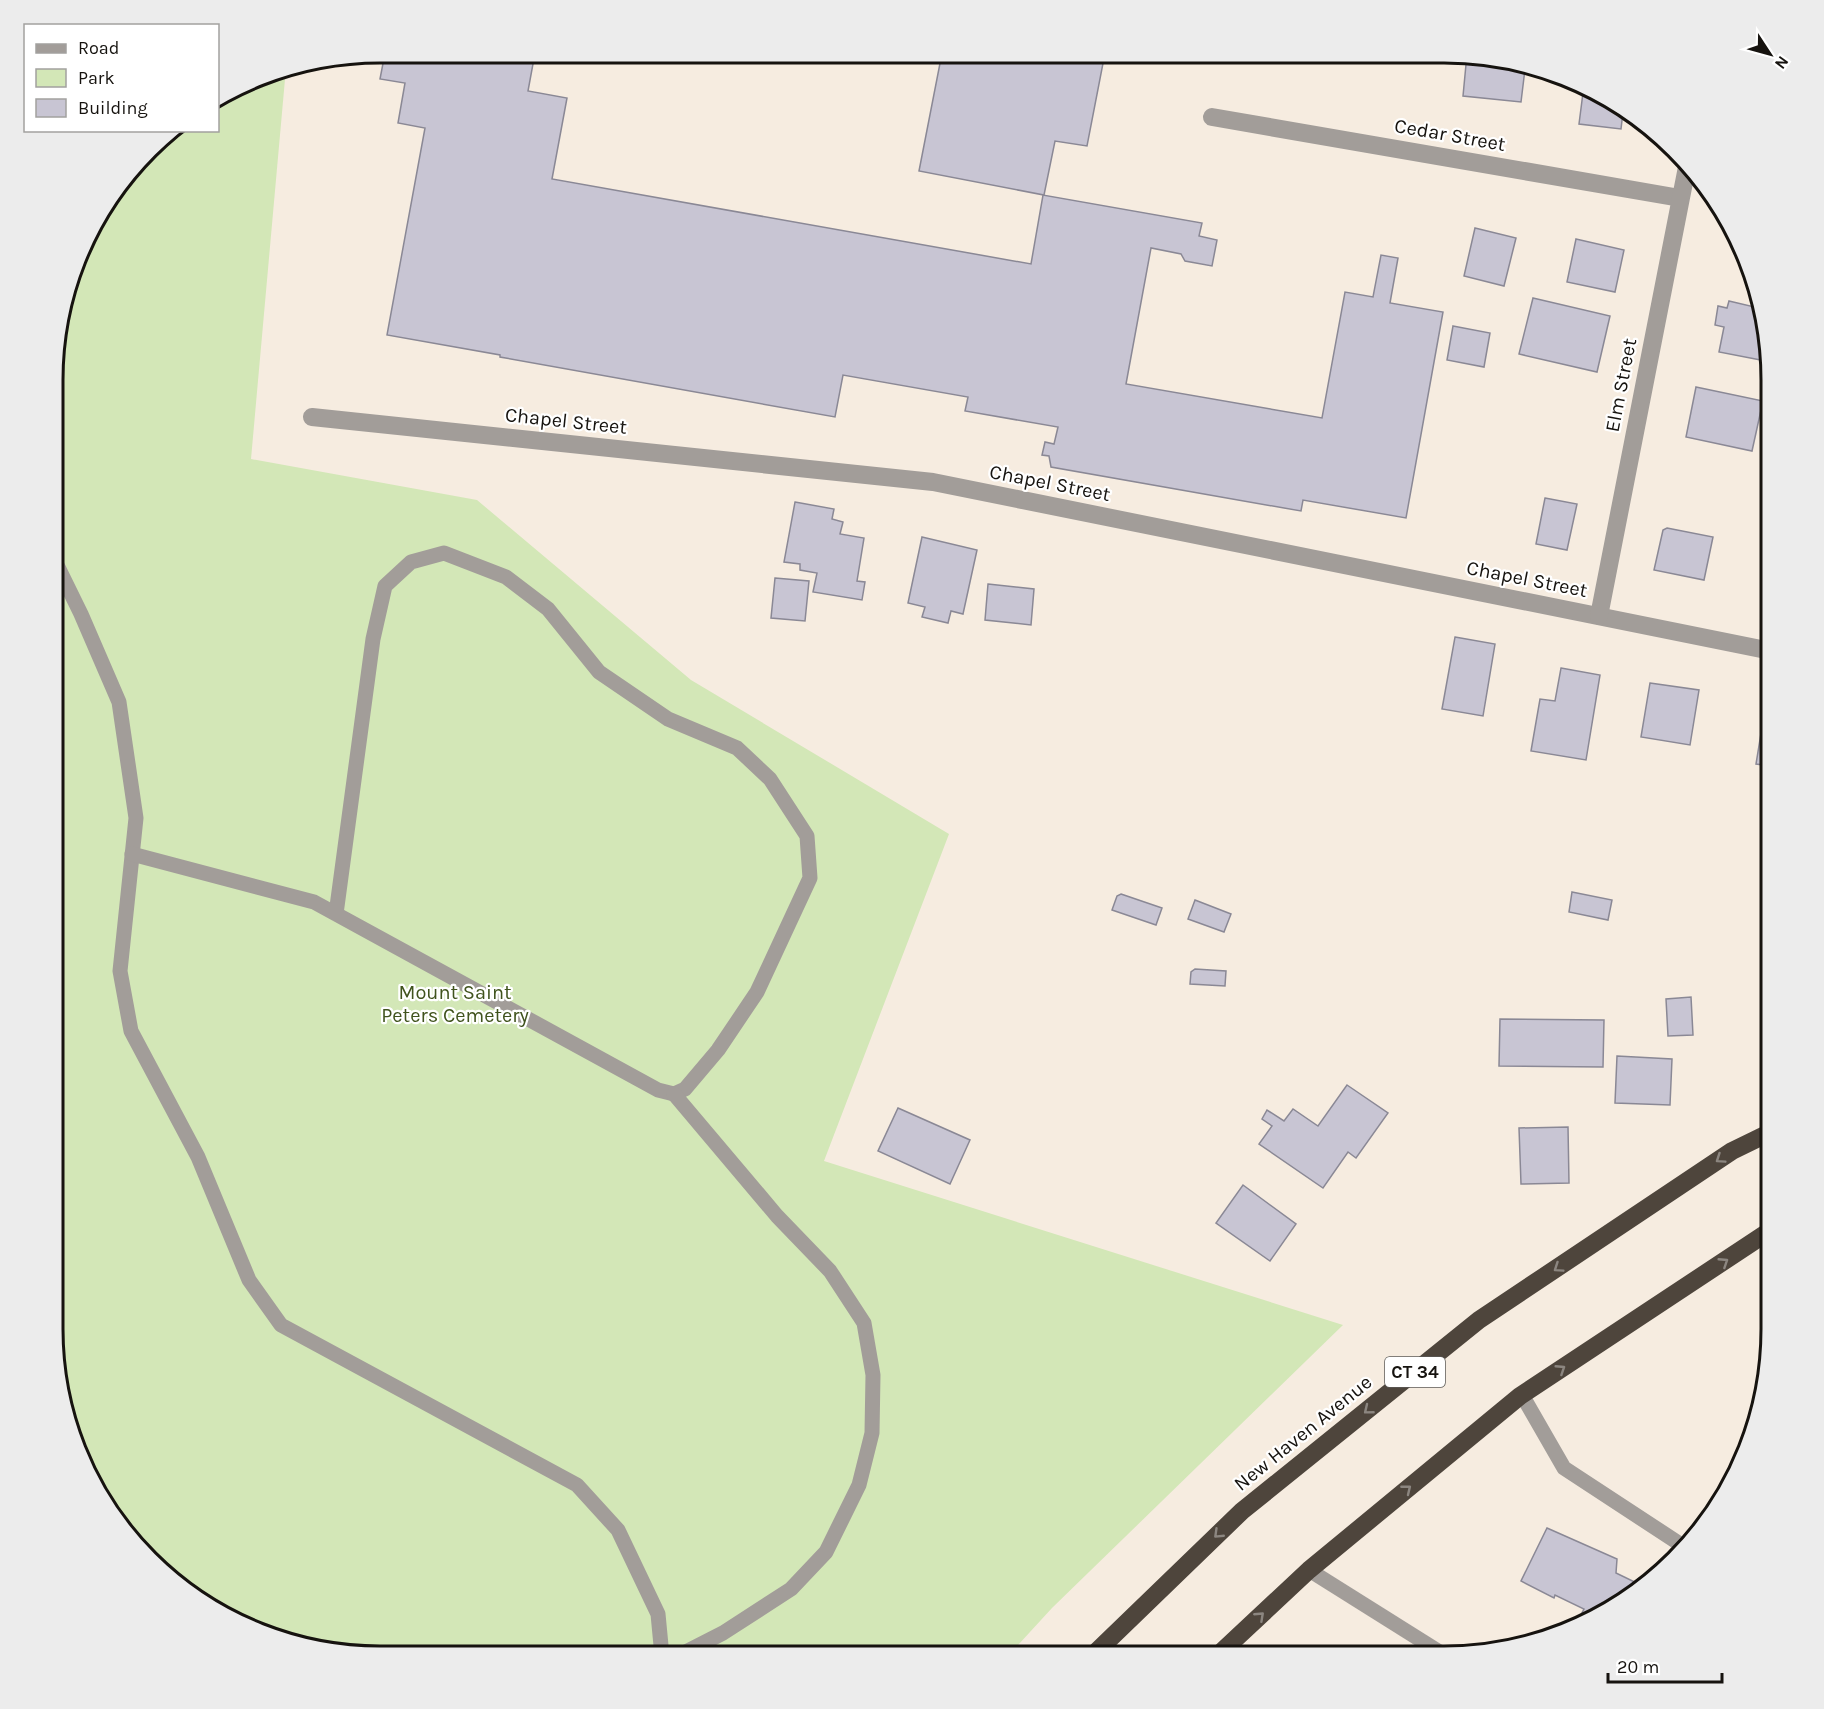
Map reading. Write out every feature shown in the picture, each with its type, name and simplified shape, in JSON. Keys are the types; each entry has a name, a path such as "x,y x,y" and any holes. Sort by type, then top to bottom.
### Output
{"highway":[{"name":"New Haven Avenue","path":"1102,1646 1242,1511 1479,1320 1732,1151 1761,1137"},
{"path":"1228,1646 1309,1570 1522,1395 1761,1237"}],"street":[{"name":"Cedar Street","path":"1212,117 1680,198"},
{"name":"Elm Street","path":"1599,616 1685,175"},
{"name":"Chapel Street","path":"312,417 933,482 1761,649"}],"lane":[{"path":"336,914 373,639 385,586 411,562 444,553 506,577 548,609 599,672 668,719 737,748 770,779 807,836 810,878 757,992 718,1050 685,1089 674,1094"},
{"path":"63,577 119,702 136,818 120,971 131,1031 198,1157 249,1280 281,1325 578,1485 618,1530 658,1614 661,1646"},
{"path":"132,854 314,902 658,1090 674,1094 777,1216 830,1271 864,1323 873,1375 872,1433 859,1485 826,1552 791,1589 723,1634 698,1646"},
{"path":"1522,1395 1564,1468 1678,1543"},
{"path":"1309,1570 1430,1646"}],"green space":[{"name":"Mount Saint Peters Cemetery","path":"285,78 251,459 477,500 691,680 949,834 824,1161 1343,1325 1052,1608 1017,1646 380,1646 338,1643 298,1635 258,1622 204,1593 156,1553 128,1522 105,1488 87,1451 74,1411 66,1371 63,1329 64,359 74,298 87,258 105,221 128,187 156,156 182,132 219,132 219,106 221,105 258,87"}],"building":[{"path":"383,63 533,63 528,91 567,98 552,179 1031,264 1043,195 1202,223 1199,236 1217,240 1212,266 1185,261 1181,254 1151,248 1126,384 1322,418 1345,292 1373,297 1381,255 1398,258 1390,303 1443,312 1406,518 1303,500 1301,511 1051,467 1049,456 1042,455 1045,442 1054,444 1058,427 965,411 968,397 843,375 835,417 387,335 425,128 398,123 405,83 380,79"},
{"path":"940,63 1103,63 1087,146 1055,141 1044,195 919,171"},
{"path":"1466,64 1524,74 1521,102 1463,96"},
{"path":"1583,95 1622,118 1621,129 1579,124"},
{"path":"1475,228 1516,238 1504,286 1464,276"},
{"path":"1576,239 1624,250 1615,292 1567,282"},
{"path":"1533,298 1610,316 1597,372 1519,354"},
{"path":"1729,301 1752,306 1760,360 1719,352 1724,327 1715,325 1718,306 1727,308"},
{"path":"1453,326 1490,333 1484,367 1447,360"},
{"path":"1696,387 1761,401 1752,451 1686,437"},
{"path":"1545,498 1577,504 1567,550 1536,544"},
{"path":"795,502 834,509 832,519 843,522 840,534 864,538 857,581 865,582 862,600 813,592 817,573 800,570 800,564 784,562"},
{"path":"1667,528 1713,537 1704,580 1654,570 1663,530"},
{"path":"922,537 977,550 963,614 951,611 948,623 922,617 925,607 908,603"},
{"path":"775,578 809,581 805,621 771,618"},
{"path":"988,584 1034,589 1031,625 985,620"},
{"path":"1455,637 1495,644 1483,716 1442,709"},
{"path":"1561,668 1600,675 1586,760 1531,751 1540,699 1555,701"},
{"path":"1650,683 1699,690 1690,745 1641,737"},
{"path":"1761,734 1761,765 1756,764"},
{"path":"1572,892 1612,900 1608,920 1569,912"},
{"path":"1121,894 1162,908 1156,925 1112,910 1117,896"},
{"path":"1195,900 1231,914 1224,932 1188,919"},
{"path":"1195,969 1226,971 1225,986 1190,984 1191,972"},
{"path":"1691,997 1693,1035 1668,1036 1666,999"},
{"path":"1500,1019 1604,1020 1603,1067 1499,1066"},
{"path":"1617,1056 1672,1059 1670,1105 1615,1103"},
{"path":"1347,1085 1388,1113 1356,1158 1348,1152 1323,1188 1259,1144 1272,1126 1262,1119 1267,1110 1284,1121 1293,1109 1318,1126"},
{"path":"898,1108 970,1140 950,1184 878,1151"},
{"path":"1568,1127 1569,1183 1521,1184 1519,1128"},
{"path":"1243,1185 1296,1224 1270,1261 1216,1223"},
{"path":"1547,1528 1617,1559 1616,1573 1635,1582 1603,1604 1581,1614 1584,1609 1555,1595 1554,1598 1521,1581"}]}
